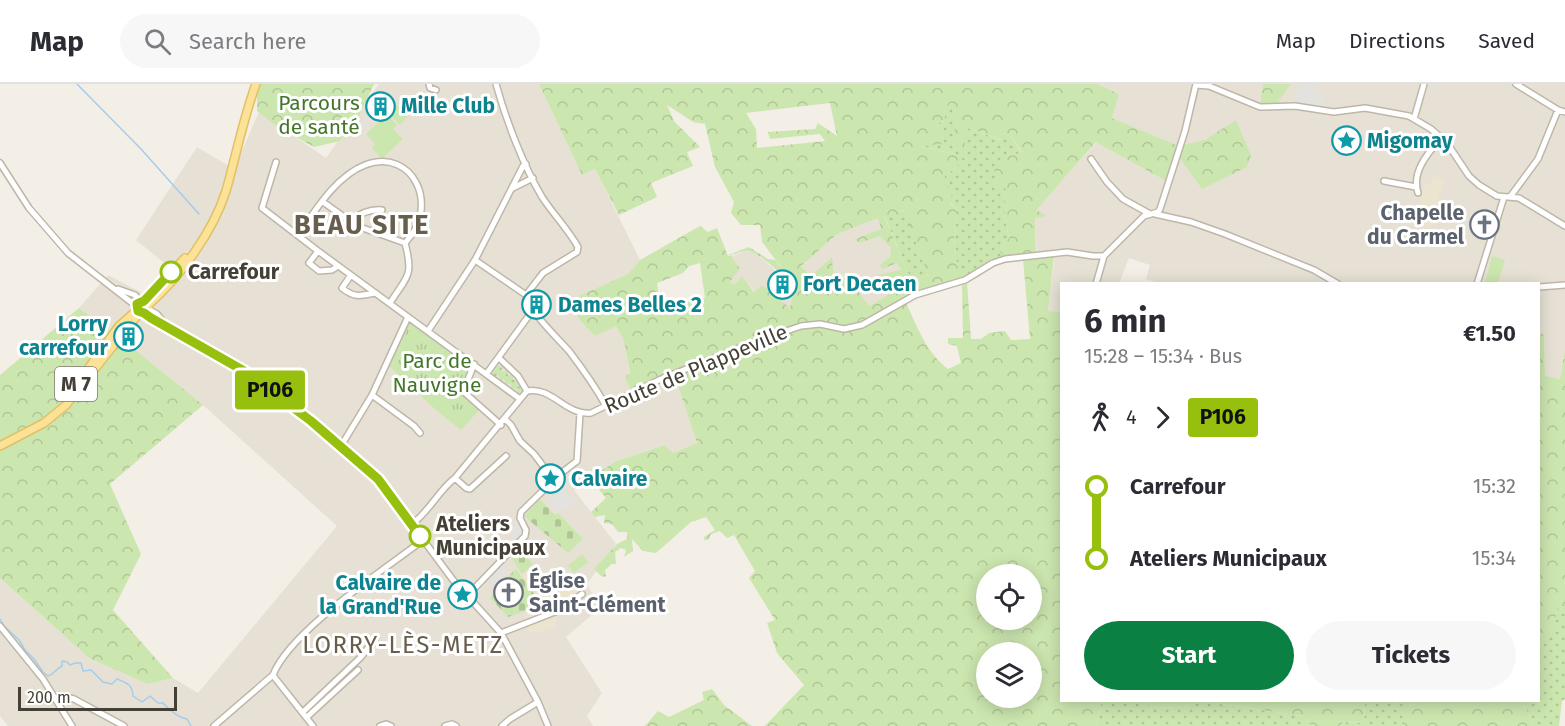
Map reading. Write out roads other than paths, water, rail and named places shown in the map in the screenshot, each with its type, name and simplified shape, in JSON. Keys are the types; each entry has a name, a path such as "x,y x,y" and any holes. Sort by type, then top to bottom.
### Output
{"main road":[{"name":"M 7","path":"0,444 43,419 63,402 119,326 142,307 201,241 218,213 256,84"}],"street":[{"path":"429,84 429,88 436,90"},
{"path":"496,84 513,134 542,197 576,243 578,250 543,273 526,295"},
{"path":"1097,282 1104,255 1138,222 1160,209 1185,131 1196,84 1209,86 1260,107 1295,106 1334,112 1365,108 1393,112 1414,119 1441,138 1469,176 1489,192 1518,198 1565,226"},
{"path":"1414,119 1424,84"},
{"path":"1516,84 1565,112"},
{"path":"1478,282 1507,197 1538,159 1558,110"},
{"path":"1418,194 1416,187 1419,169 1441,138"},
{"path":"1091,159 1107,182 1123,199 1152,214 1191,222 1225,234 1314,270 1335,282"},
{"path":"276,162 262,208 520,399"},
{"path":"298,235 334,186 364,165 383,162 411,174 420,189 422,206 419,224 405,243"},
{"path":"0,163 29,208 68,253 114,287 135,295 142,307 169,328 244,371 378,479 466,596 503,636 548,726"},
{"path":"428,331 475,260 526,164"},
{"path":"511,189 533,178"},
{"path":"1384,181 1416,187"},
{"path":"323,202 357,226 405,243"},
{"path":"350,221 358,215 382,210"},
{"path":"390,303 409,273 410,263 405,243"},
{"path":"318,251 309,263 319,271 332,270 338,266"},
{"name":"Route de Plappeville","path":"527,392 542,392 580,413 591,413 661,379 754,342 810,324 852,328 862,325 915,296 965,280 993,263 1005,259 1067,252 1093,256 1104,255"},
{"path":"475,260 526,295 533,310 571,354 606,406"},
{"path":"351,275 342,288 352,296 359,297 375,292"},
{"path":"1540,287 1565,285"},
{"path":"142,307 157,314 169,328"},
{"path":"487,373 533,310"},
{"path":"341,447 372,395 408,317"},
{"path":"412,524 445,486 455,478 527,392 518,376 499,358"},
{"path":"474,364 464,390 465,393 503,422 511,425 520,441 555,478"},
{"path":"372,395 420,433"},
{"path":"466,596 525,536 526,530 520,518 521,512 555,478 577,461 580,413"},
{"path":"455,478 470,489 506,456"},
{"path":"214,726 273,675 284,655 305,633 354,592 423,540"},
{"path":"503,636 560,610 582,594"},
{"path":"0,626 56,698 72,726"},
{"path":"305,715 361,657 375,639"},
{"path":"305,715 358,670"},
{"path":"273,675 313,726"},
{"path":"56,698 74,699 124,726"},
{"path":"502,726 538,702"},
{"path":"445,726 452,724 456,726"},
{"path":"380,726 391,726"}],"waterway":[{"path":"77,84 141,149 199,214"},
{"path":"0,619 48,676 62,666 62,661 70,665 81,663 83,671 91,670 103,682 112,684 117,679 126,683 130,686 133,696 142,702 150,696 158,703 163,703 174,713 187,719 191,726"}],"place":[{"name":"Mille Club","path":"380,106"},
{"name":"Migomay","path":"1346,141"},
{"name":"Chapelle du Carmel","path":"1485,225"},
{"name":"Carrefour","path":"171,272"},
{"name":"Fort Decaen","path":"782,284"},
{"name":"Dames Belles 2","path":"537,305"},
{"name":"Lorry carrefour","path":"129,336"},
{"name":"Calvaire","path":"550,479"},
{"name":"Ateliers Municipaux","path":"420,536"},
{"name":"Église Saint-Clément","path":"508,593"},
{"name":"Calvaire de la Grand'Rue","path":"462,595"}],"district":[{"name":"BEAU SITE","path":"362,225"},
{"name":"LORRY-LÈS-METZ","path":"403,645"}],"park label":[{"name":"Parcours de santé","path":"319,115"},
{"name":"Parc de Nauvigne","path":"437,373"}]}
